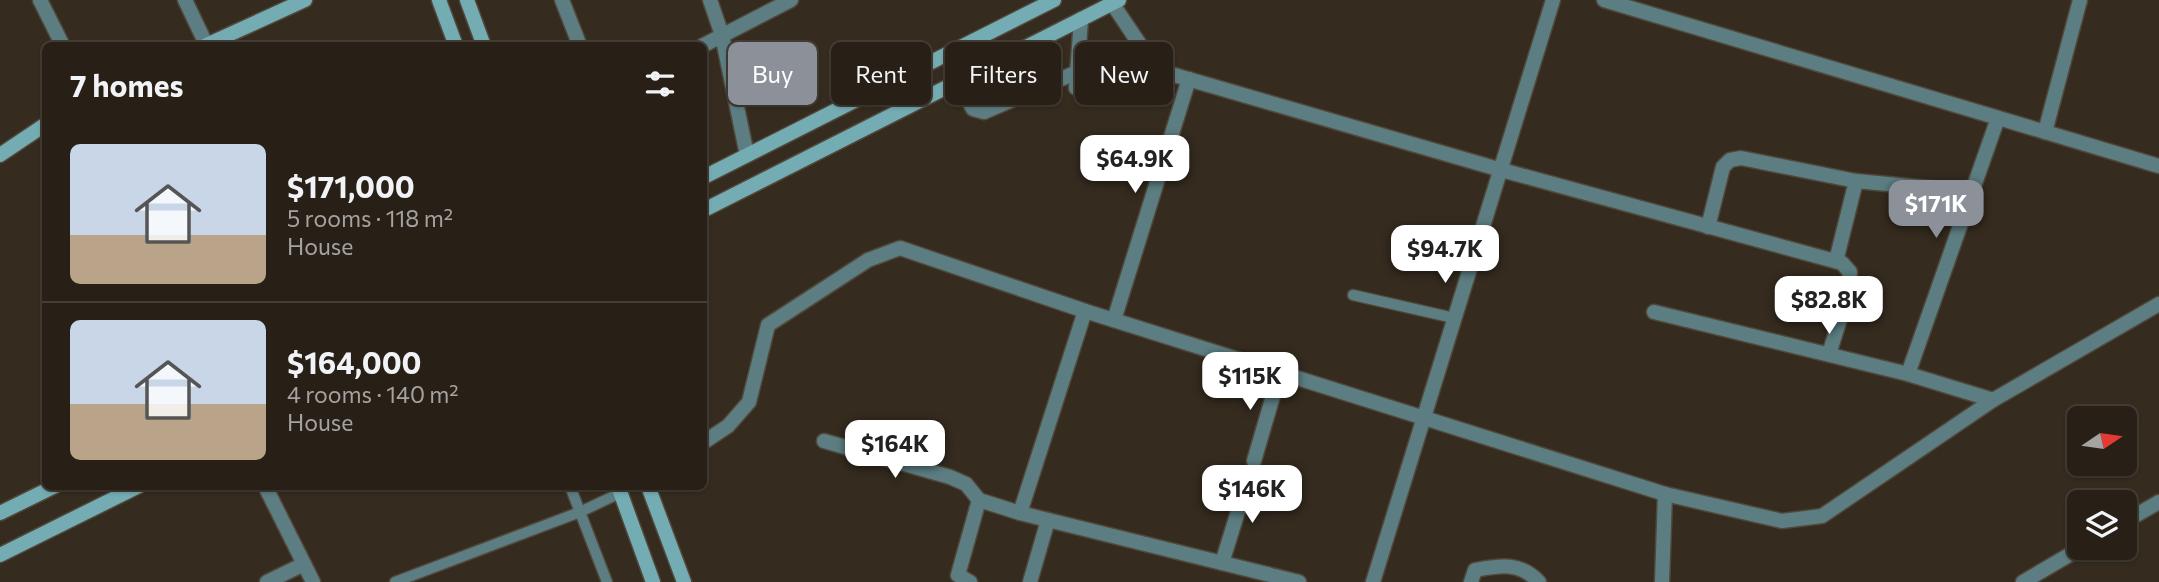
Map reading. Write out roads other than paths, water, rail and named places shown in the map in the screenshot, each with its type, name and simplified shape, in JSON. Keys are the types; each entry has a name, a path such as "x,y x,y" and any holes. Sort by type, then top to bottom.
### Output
{"main road":[{"path":"212,42 306,0"},
{"path":"439,0 455,42"},
{"path":"467,0 483,42"},
{"path":"707,175 1054,0"},
{"path":"1035,42 1114,1"},
{"path":"707,208 945,88"},
{"path":"0,155 42,127"},
{"path":"0,513 47,490"},
{"path":"0,555 131,490"},
{"path":"619,490 653,582"},
{"path":"650,490 684,582"}],"street":[{"path":"40,0 61,42"},
{"path":"185,0 204,42"},
{"path":"562,0 578,42"},
{"path":"710,0 722,35 747,155"},
{"path":"707,43 791,0"},
{"path":"1373,582 1498,169 1553,0"},
{"path":"1604,0 2159,166"},
{"path":"2045,132 2080,0"},
{"path":"1114,1 1140,42"},
{"path":"1078,42 1081,19"},
{"path":"1061,79 1075,73"},
{"path":"1173,74 1498,169 1836,261 1850,272 1848,294 1829,354"},
{"path":"1114,320 1189,79"},
{"path":"971,105 973,109 984,112 1000,105"},
{"path":"1908,374 1998,118"},
{"path":"1708,227 1723,167 1730,160 1751,158 1856,181 1972,192"},
{"path":"1836,261 1856,181"},
{"path":"707,440 728,426 749,402 768,325 868,260 900,248 1085,312 1665,494 1782,521 1822,516 1993,400 2159,304"},
{"path":"1020,513 1085,312"},
{"path":"1654,312 1908,374 1993,400"},
{"path":"1254,461 1280,372"},
{"path":"824,441 950,477 966,484 979,500 1020,513 1298,582"},
{"path":"1222,563 1249,476"},
{"path":"267,490 313,582"},
{"path":"1662,582 1665,494"},
{"path":"970,582 958,575 979,500"},
{"path":"2137,515 2159,502"},
{"path":"1030,582 1048,520"},
{"path":"2023,582 2067,556"},
{"path":"267,582 304,564"},
{"path":"1471,582 1475,570 1501,565 1522,568 1539,582"}],"lane":[{"path":"1353,295 1454,318"},
{"path":"572,490 607,582"},
{"path":"395,582 580,512 619,490"}]}
